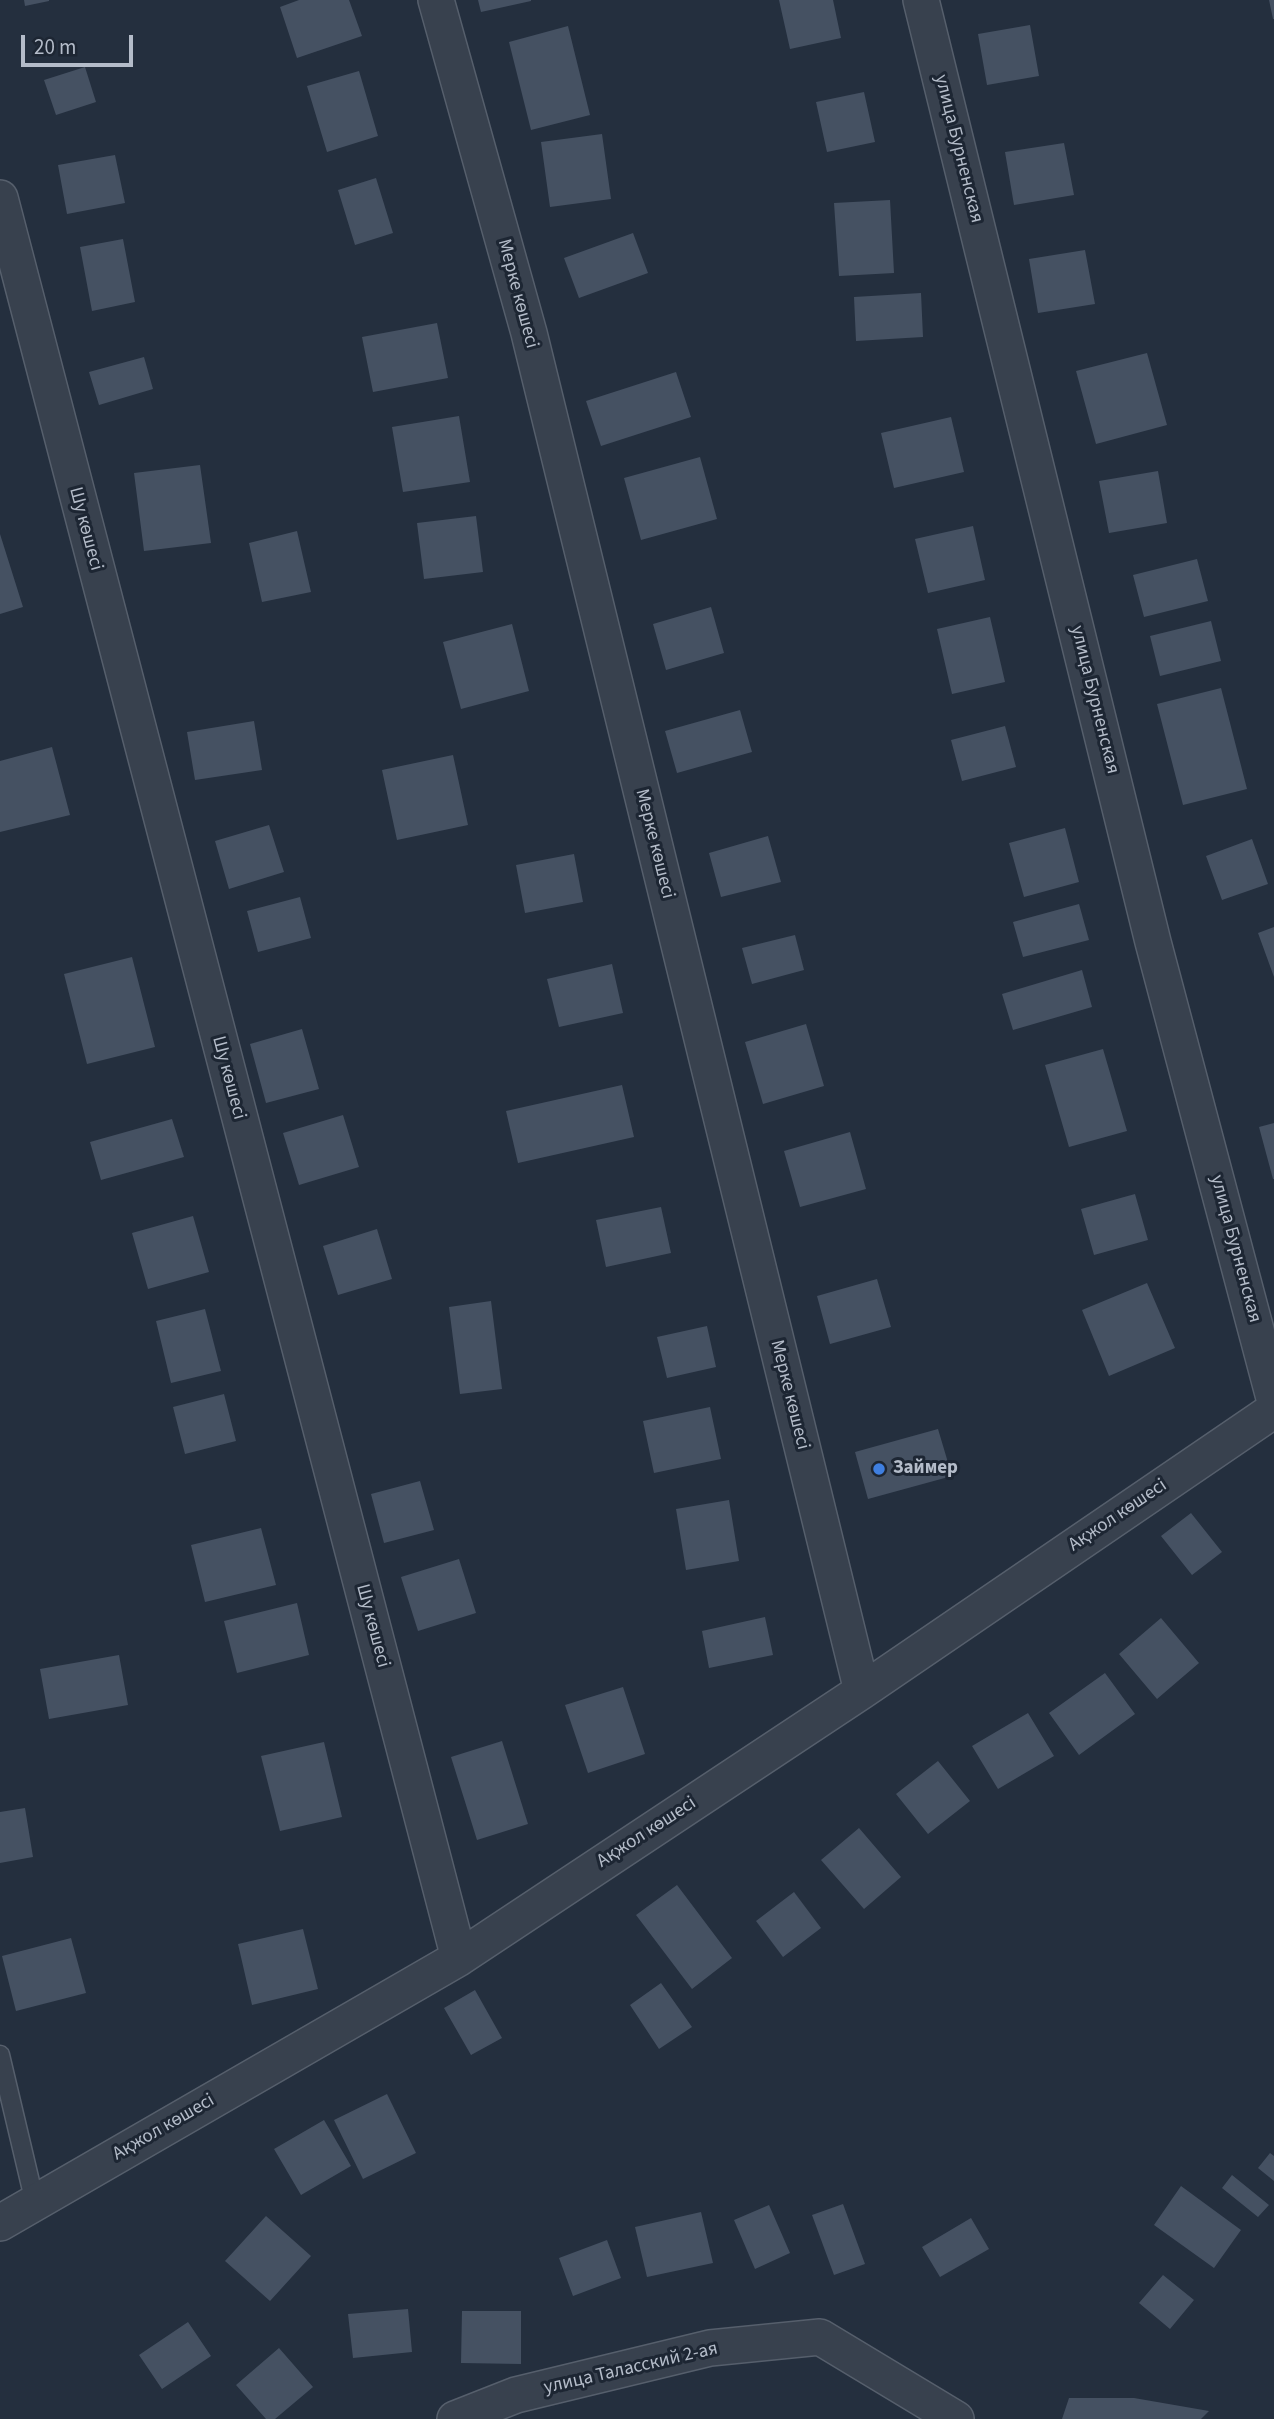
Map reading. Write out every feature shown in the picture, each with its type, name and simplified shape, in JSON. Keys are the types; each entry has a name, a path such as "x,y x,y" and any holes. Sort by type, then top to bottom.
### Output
{"street":[{"name":"Мерке көшесі","path":"436,0 528,333 862,1691"},
{"name":"улица Бурненская","path":"921,0 1153,942 1274,1398"},
{"name":"Шу көшесі","path":"0,198 459,1958"},
{"name":"Ақжол көшесі","path":"0,2223 459,1958 862,1691 1274,1410"},
{"name":"улица Таласский 2-ая","path":"455,2419 516,2395 710,2348 820,2337 956,2419"}],"lane":[{"path":"0,2055 35,2203"}],"building":[{"path":"24,0 49,0 49,1 25,6"},
{"path":"299,0 349,0 362,36 297,58 280,7"},
{"path":"478,0 531,0 531,1 481,12"},
{"path":"779,0 833,0 841,38 790,49"},
{"path":"1269,0 1274,0 1274,19 1273,19"},
{"path":"1030,25 1039,76 987,85 978,34"},
{"path":"568,26 590,115 531,130 509,42"},
{"path":"85,67 96,102 56,115 44,80"},
{"path":"359,71 378,136 327,152 307,86"},
{"path":"864,92 875,142 827,152 816,102"},
{"path":"602,134 611,199 550,207 541,142"},
{"path":"1064,143 1074,195 1014,205 1005,152"},
{"path":"115,155 125,203 67,214 58,165"},
{"path":"376,178 393,233 355,245 338,190"},
{"path":"890,200 894,273 839,276 834,203"},
{"path":"633,233 648,273 579,298 564,258"},
{"path":"123,239 135,302 92,311 80,247"},
{"path":"1085,250 1095,304 1038,313 1029,259"},
{"path":"921,293 923,337 856,341 854,297"},
{"path":"437,323 448,378 373,392 362,337"},
{"path":"1147,353 1167,425 1096,444 1076,371"},
{"path":"144,357 153,389 99,405 89,372"},
{"path":"676,372 691,417 601,446 586,401"},
{"path":"459,416 470,482 403,492 392,427"},
{"path":"951,417 964,472 894,488 881,433"},
{"path":"700,457 717,519 641,540 624,478"},
{"path":"200,465 211,543 144,551 134,473"},
{"path":"1158,471 1167,523 1109,533 1099,481"},
{"path":"476,516 483,572 424,579 417,523"},
{"path":"973,526 985,580 928,593 915,539"},
{"path":"297,531 311,592 262,602 249,543"},
{"path":"0,534 23,607 0,614"},
{"path":"1197,559 1208,601 1144,617 1133,575"},
{"path":"711,607 724,653 666,670 653,624"},
{"path":"990,617 1005,682 952,694 937,629"},
{"path":"1211,621 1221,661 1160,676 1150,636"},
{"path":"512,624 529,691 461,709 443,642"},
{"path":"1221,688 1247,789 1183,805 1157,704"},
{"path":"740,710 752,752 677,773 665,731"},
{"path":"254,721 262,770 195,780 187,732"},
{"path":"1005,726 1016,767 962,781 951,740"},
{"path":"52,747 70,815 0,832 0,761"},
{"path":"453,755 468,825 397,840 382,770"},
{"path":"269,825 284,872 229,889 215,841"},
{"path":"1065,828 1079,882 1024,897 1009,843"},
{"path":"768,836 781,882 721,897 709,853"},
{"path":"1252,839 1268,884 1222,900 1206,856"},
{"path":"574,854 583,902 525,913 516,865"},
{"path":"300,897 311,938 258,952 247,911"},
{"path":"1079,904 1089,940 1023,957 1013,922"},
{"path":"1274,927 1274,977 1258,933"},
{"path":"795,935 804,970 752,984 742,948"},
{"path":"132,957 155,1047 87,1064 64,974"},
{"path":"612,964 623,1013 559,1027 547,979"},
{"path":"1082,970 1092,1007 1013,1030 1002,994"},
{"path":"806,1024 824,1086 763,1104 745,1042"},
{"path":"302,1029 319,1089 266,1103 250,1044"},
{"path":"1103,1049 1127,1131 1069,1147 1045,1065"},
{"path":"622,1085 634,1137 518,1163 506,1111"},
{"path":"343,1115 359,1167 299,1185 283,1133"},
{"path":"172,1119 184,1157 101,1180 90,1142"},
{"path":"1274,1123 1274,1179 1273,1179 1259,1127"},
{"path":"850,1132 866,1189 800,1207 784,1151"},
{"path":"1135,1194 1148,1240 1094,1255 1081,1209"},
{"path":"661,1207 671,1253 606,1267 596,1220"},
{"path":"193,1216 209,1272 148,1289 132,1233"},
{"path":"377,1229 392,1279 338,1295 323,1246"},
{"path":"877,1279 891,1327 830,1344 817,1296"},
{"path":"1147,1283 1175,1348 1109,1376 1082,1310"},
{"path":"491,1301 502,1389 460,1394 449,1307"},
{"path":"205,1309 221,1371 171,1383 156,1321"},
{"path":"707,1326 716,1367 667,1378 657,1337"},
{"path":"224,1394 236,1441 185,1454 173,1407"},
{"path":"710,1407 721,1459 654,1473 643,1421"},
{"path":"938,1429 952,1476 868,1499 855,1452"},
{"path":"420,1481 434,1530 384,1543 371,1494"},
{"path":"729,1500 739,1561 686,1570 676,1509"},
{"path":"1191,1513 1222,1552 1192,1575 1161,1536"},
{"path":"261,1528 276,1585 205,1602 191,1545"},
{"path":"459,1559 476,1613 418,1631 401,1577"},
{"path":"297,1603 309,1655 237,1673 224,1621"},
{"path":"765,1617 773,1655 709,1668 702,1631"},
{"path":"1161,1618 1199,1663 1157,1699 1119,1654"},
{"path":"119,1655 128,1705 49,1719 40,1669"},
{"path":"1105,1673 1135,1714 1079,1755 1049,1713"},
{"path":"623,1687 645,1754 588,1773 565,1705"},
{"path":"1028,1713 1054,1756 998,1789 972,1746"},
{"path":"502,1741 528,1824 477,1840 451,1757"},
{"path":"324,1742 342,1817 280,1831 261,1756"},
{"path":"938,1761 970,1801 928,1834 896,1794"},
{"path":"25,1808 33,1857 0,1863 0,1812"},
{"path":"859,1828 901,1877 864,1909 821,1860"},
{"path":"677,1885 732,1958 692,1989 636,1915"},
{"path":"794,1892 821,1928 783,1957 756,1921"},
{"path":"303,1929 318,1989 252,2005 238,1944"},
{"path":"71,1938 86,1993 16,2011 2,1956"},
{"path":"661,1983 692,2027 659,2049 630,2005"},
{"path":"475,1990 502,2038 471,2055 444,2008"},
{"path":"387,2094 416,2153 363,2179 334,2120"},
{"path":"324,2120 351,2166 301,2195 274,2149"},
{"path":"1270,2153 1274,2156 1274,2181 1258,2168"},
{"path":"1232,2175 1269,2205 1258,2217 1222,2188"},
{"path":"1181,2186 1241,2230 1214,2268 1154,2225"},
{"path":"843,2204 865,2264 834,2275 812,2215"},
{"path":"769,2205 790,2253 755,2269 734,2220"},
{"path":"701,2212 713,2263 647,2277 635,2227"},
{"path":"266,2216 311,2256 270,2301 225,2261"},
{"path":"971,2218 989,2249 940,2277 922,2247"},
{"path":"607,2240 621,2278 573,2296 559,2258"},
{"path":"1163,2275 1194,2300 1170,2329 1139,2303"},
{"path":"408,2309 412,2352 353,2358 348,2314"},
{"path":"462,2311 521,2311 521,2364 461,2363"},
{"path":"188,2322 211,2356 162,2389 139,2355"},
{"path":"279,2348 313,2387 275,2419 266,2419 236,2385"},
{"path":"1069,2398 1134,2398 1209,2411 1201,2419 1062,2419"}],"place":[{"name":"Займер","path":"879,1469"}]}
